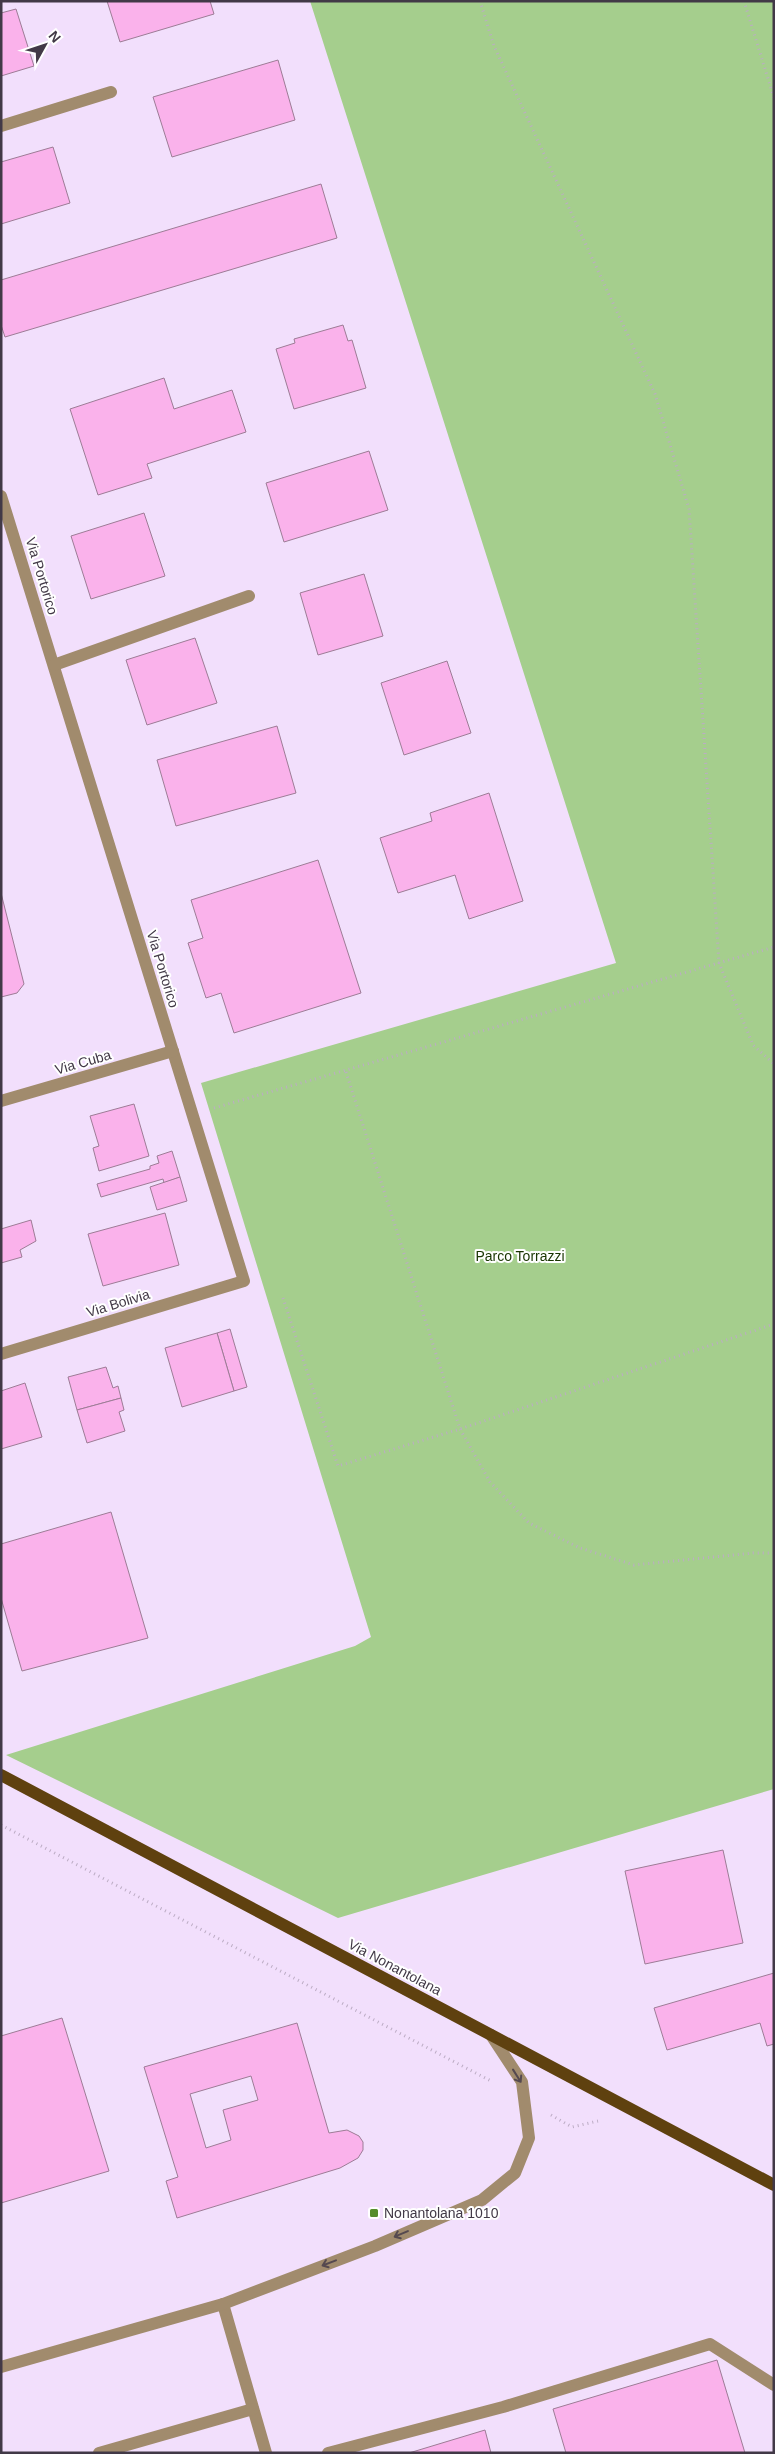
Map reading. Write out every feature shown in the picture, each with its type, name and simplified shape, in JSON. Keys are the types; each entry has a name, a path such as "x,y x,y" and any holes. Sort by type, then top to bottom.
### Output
{"main road":[{"name":"Via Nonantolana","path":"1,1775 774,2185"}],"street":[{"path":"1,126 111,92"},
{"name":"Via Portorico","path":"1,496 244,1281"},
{"path":"54,665 249,596"},
{"name":"Via Cuba","path":"1,1101 173,1051"},
{"name":"Via Bolivia","path":"1,1354 244,1281"},
{"path":"1,2367 223,2304 375,2246 482,2200 515,2173 529,2138 522,2082 491,2035"},
{"path":"223,2304 266,2453"},
{"path":"328,2453 503,2407 710,2344 774,2385"},
{"path":"99,2453 253,2409"}],"path":[{"path":"480,1 494,46 654,394 689,509 719,963 753,1045 774,1064"},
{"path":"744,1 774,98"},
{"path":"192,1114 346,1072 774,947"},
{"path":"346,1072 460,1429 490,1482 529,1523 580,1548 634,1564 753,1552 774,1553"},
{"path":"283,1298 338,1466 460,1429 774,1324"},
{"path":"1,1825 524,2099 572,2127 635,2111"}],"green space":[{"name":"Parco Torrazzi","path":"310,1 774,1 774,1789 338,1918 6,1755 355,1646 371,1637 201,1083 616,963"}],"building":[{"path":"107,1 210,1 214,14 120,42"},
{"path":"16,9 34,66 1,76 1,13"},
{"path":"278,60 295,120 172,157 153,97"},
{"path":"53,147 70,203 1,224 1,162"},
{"path":"321,184 337,238 5,337 1,325 1,280"},
{"path":"343,325 348,341 352,340 366,388 294,409 276,349 295,343 294,339"},
{"path":"164,378 174,409 232,390 246,432 147,464 152,478 98,495 70,409"},
{"path":"369,451 388,510 284,542 266,483"},
{"path":"144,513 165,576 91,599 71,536"},
{"path":"364,574 383,636 318,655 300,593"},
{"path":"195,638 217,703 147,725 126,660"},
{"path":"447,661 471,733 404,755 381,683"},
{"path":"277,726 296,793 176,826 157,760"},
{"path":"489,793 523,901 469,919 455,875 398,893 380,838 432,821 430,813"},
{"path":"318,860 361,993 234,1033 221,993 206,998 188,943 203,938 191,900"},
{"path":"1,893 24,984 17,993 1,997"},
{"path":"134,1104 149,1156 99,1171 93,1148 99,1146 90,1116"},
{"path":"172,1151 180,1177 164,1183 163,1179 101,1197 97,1184 150,1169 150,1166 159,1163 157,1156"},
{"path":"180,1177 187,1201 157,1210 150,1187"},
{"path":"165,1213 179,1265 103,1286 88,1234"},
{"path":"31,1220 36,1241 20,1250 22,1257 1,1263 1,1229"},
{"path":"230,1329 247,1387 234,1391 217,1333"},
{"path":"217,1333 234,1391 182,1407 165,1348"},
{"path":"106,1367 113,1388 118,1386 121,1398 77,1410 68,1377"},
{"path":"25,1383 42,1437 1,1449 1,1391"},
{"path":"121,1398 124,1410 119,1412 125,1431 87,1443 77,1410"},
{"path":"111,1512 148,1638 22,1671 1,1598 1,1544"},
{"path":"723,1850 743,1943 645,1964 625,1871"},
{"path":"774,1973 774,2044 767,2046 760,2023 667,2050 654,2008"},
{"path":"62,2018 109,2171 1,2203 1,2036"},
{"path":"297,2023 329,2133 347,2130 359,2136 363,2142 363,2150 358,2158 340,2168 177,2218 166,2181 178,2177 144,2067","holes":["251,2076 258,2100 223,2110 231,2140 206,2148 190,2094"]},
{"path":"717,2360 745,2453 566,2453 553,2409"},
{"path":"485,2430 491,2453 409,2453"}],"place":[{"name":"Nonantolana 1010","path":"374,2213"}]}
